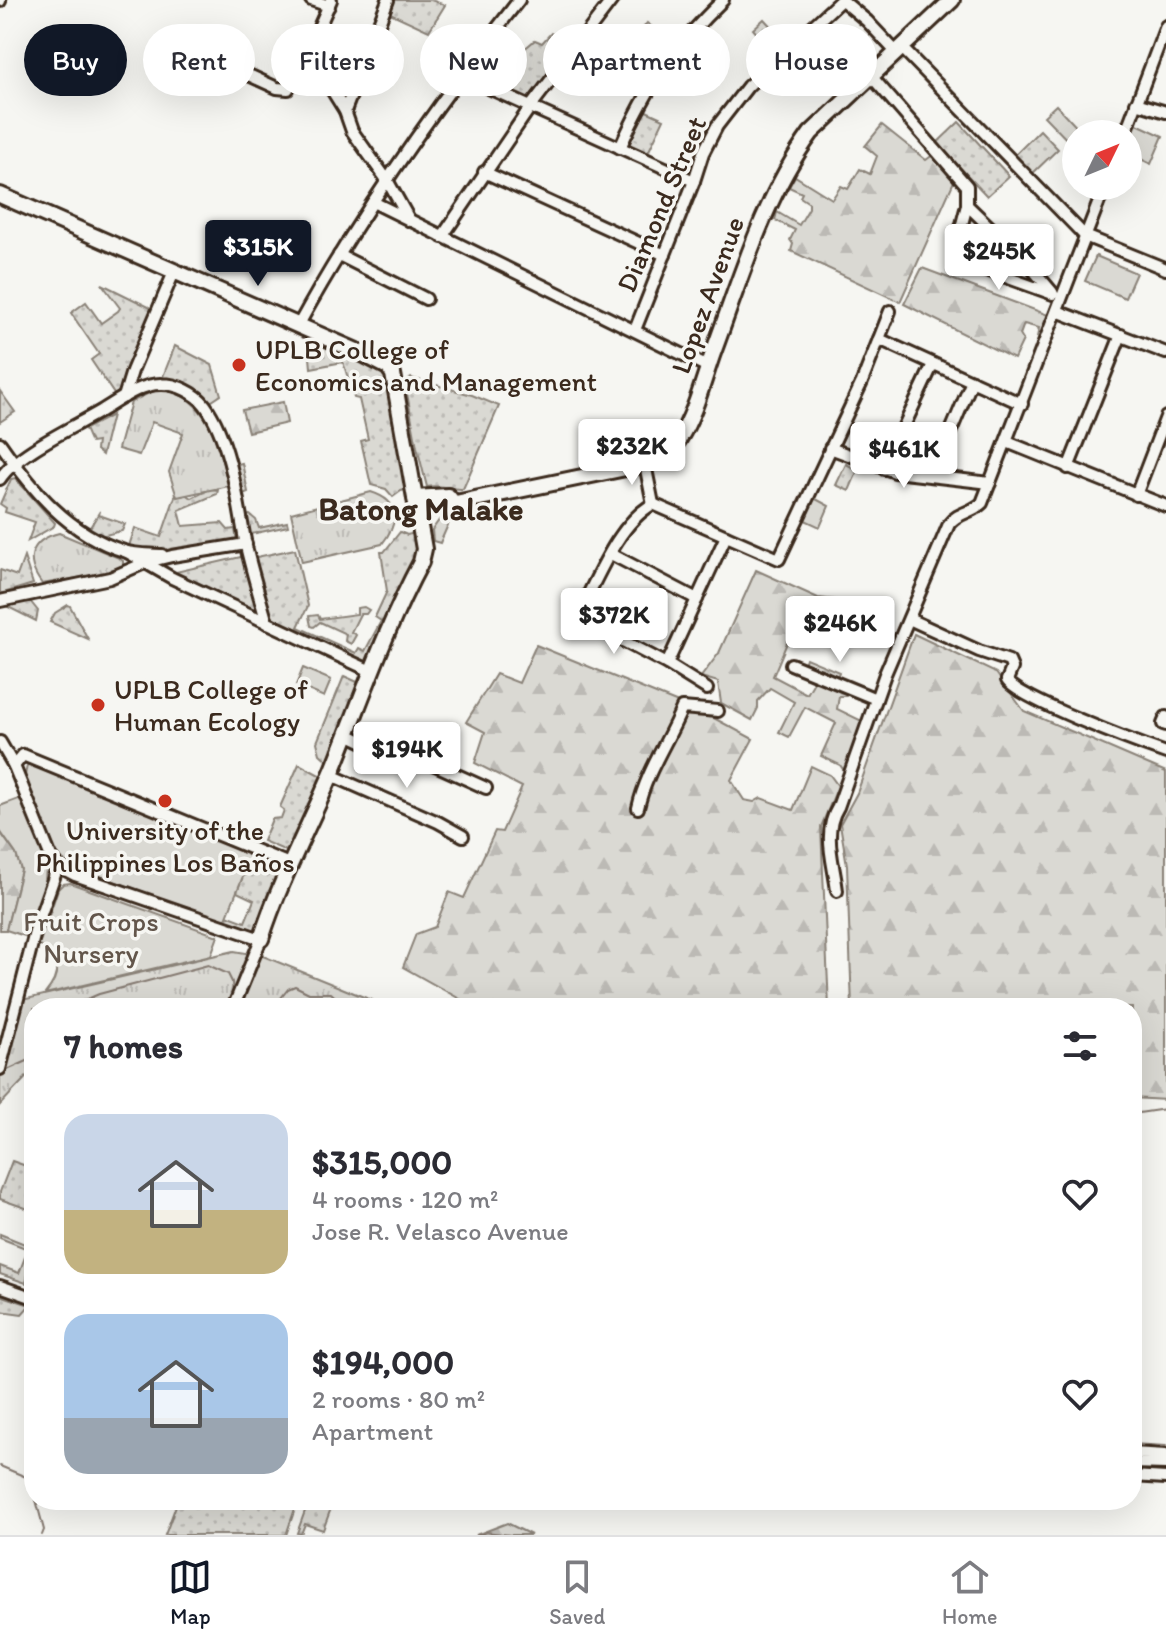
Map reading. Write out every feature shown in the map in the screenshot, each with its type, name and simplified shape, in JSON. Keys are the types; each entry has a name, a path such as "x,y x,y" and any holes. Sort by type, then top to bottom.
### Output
{"main road":[{"name":"Lopez Avenue","path":"877,72 952,0"},
{"name":"Lopez Avenue","path":"416,505 454,504 645,464 663,456 680,437 768,205 811,133 851,96"},
{"path":"0,195 371,357 388,367 393,374 424,549 421,562 371,671 331,775 289,864 261,939"}],"street":[{"path":"311,0 330,3 321,24"},
{"path":"345,111 388,0"},
{"path":"500,24 519,0"},
{"path":"442,237 531,106 612,0"},
{"path":"620,148 657,74 684,39 723,0"},
{"path":"841,0 900,51 1085,236 1166,269"},
{"name":"Diamond Street","path":"635,330 709,139 734,101 841,0"},
{"path":"1130,120 1166,26"},
{"path":"877,83 967,186 967,205 954,255 956,259 1057,296"},
{"path":"336,96 352,131 387,180 411,221"},
{"path":"298,326 387,180 445,96"},
{"path":"508,96 694,181"},
{"path":"1136,103 1166,112"},
{"path":"484,172 665,255"},
{"path":"837,891 829,843 830,820 838,807 876,699 949,524 955,515 976,509 982,503 1057,311 1057,296 1099,200"},
{"path":"373,202 708,367"},
{"path":"967,205 1057,296"},
{"path":"339,255 426,299"},
{"path":"124,397 143,343 174,272"},
{"path":"653,504 779,559 862,382 890,311"},
{"path":"1057,311 1166,353"},
{"path":"1068,468 1121,335"},
{"path":"879,339 1022,404"},
{"path":"884,469 933,364"},
{"path":"932,476 972,381"},
{"path":"0,479 14,463 124,397 154,384 164,383 182,388 200,399 207,408 223,443 267,623"},
{"path":"1136,495 1166,417"},
{"path":"1007,442 1166,506"},
{"path":"0,443 31,485 66,521 172,578 371,671"},
{"path":"830,448 884,469 990,483"},
{"path":"645,464 653,504"},
{"path":"653,504 633,519 577,617 667,664 707,689"},
{"path":"667,664 726,536"},
{"path":"0,601 110,578 147,562 172,556 246,544"},
{"path":"127,552 172,556"},
{"path":"611,554 697,599"},
{"path":"909,619 1009,661 1012,668 1007,683 1017,691 1103,730 1166,753"},
{"path":"791,664 876,699"},
{"path":"638,808 643,787 682,708 718,711"},
{"path":"1166,717 1163,724 1166,725"},
{"path":"347,734 372,746 382,741 486,788"},
{"path":"0,742 14,766 51,857 58,866 75,875 261,939 238,998"},
{"path":"14,766 23,755 289,864"},
{"path":"331,775 463,836"},
{"path":"0,1069 36,928 58,866"},
{"path":"0,1286 24,1294"},
{"path":"1142,1454 1166,1455"},
{"path":"1142,1463 1166,1464"},
{"path":"1142,1477 1166,1478"}],"green space":[{"path":"395,0 431,0 445,5 433,24 420,24 420,27 390,13"},
{"path":"535,40 542,43 543,82 529,102 516,96 527,96 527,47"},
{"path":"1056,105 1070,120 1062,120 1062,135 1044,116"},
{"path":"644,110 664,119 647,155 628,146"},
{"path":"959,122 1009,176 987,196 937,143"},
{"path":"882,125 926,160 934,154 955,179 900,302 791,251 793,244 790,240 795,230 775,220 777,212 799,225 809,208 809,203 800,197 802,193 789,187 795,176 832,199 841,186 848,189 860,169 870,174 877,156 865,146"},
{"path":"1142,126 1163,136 1151,164 1142,160"},
{"path":"1040,130 1058,149 1029,177 1011,159"},
{"path":"1096,256 1136,273 1125,298 1085,281"},
{"path":"922,268 1051,316 1042,340 1037,337 1039,328 1024,324 1020,335 1023,340 1014,359 904,304"},
{"path":"102,284 153,309 118,400 91,360 99,354 71,313 86,302 101,323 118,311 120,308"},
{"path":"308,335 385,374 402,446 399,457 401,468 409,489 393,497 386,489 371,485 361,441 368,439 359,399 354,398 343,362 311,368"},
{"path":"175,346 212,365 221,395 209,403 190,386 162,379"},
{"path":"411,378 499,406 463,489 427,487 405,383"},
{"path":"157,389 175,393 199,410 215,438 229,486 177,497 169,472 183,433 152,422 139,455 118,449 131,402"},
{"path":"0,391 15,412 0,422"},
{"path":"283,402 287,423 248,432 242,410"},
{"path":"112,415 102,455 96,450 97,442 91,443 85,429"},
{"path":"242,463 248,492 241,495 244,516 250,515 259,528 287,522 288,526 247,535 232,465"},
{"path":"846,464 858,470 849,491 836,485"},
{"path":"15,478 55,523 28,541 35,522 5,512 6,508 0,504 11,479"},
{"path":"178,488 192,498 210,489 218,490 217,494 179,510 183,526 222,523 228,530 235,529 237,541 170,552 129,546 135,528 161,537"},
{"path":"371,492 393,507 392,528 382,544 302,562 291,513"},
{"path":"814,498 829,506 820,527 805,520"},
{"path":"455,509 440,543 433,541 432,530 442,516"},
{"path":"100,511 99,515 125,524 122,531 101,536 89,529"},
{"path":"400,532 407,535 415,533 418,552 370,669 167,574 245,556 252,558 295,549 308,606 298,627 356,653 359,648 365,651 381,621 375,617 387,591 381,552"},
{"path":"59,533 119,558 123,561 123,567 118,571 42,584 33,567 33,552 42,541"},
{"path":"24,557 33,584 0,594 0,570 17,576"},
{"path":"756,570 818,598 837,600 833,612 837,616 831,627 794,626 773,676 807,694 818,675 803,667 806,658 839,672 836,680 850,687 846,696 839,696 837,709 866,723 847,775 840,765 821,756 836,723 805,707 789,737 779,732 794,702 770,688 758,701 752,720 721,703 718,682 701,677 719,653"},
{"path":"30,601 38,611 36,621 6,606"},
{"path":"68,605 88,639 50,622 55,613"},
{"path":"357,608 369,610 366,614 360,614 351,632 356,635 351,644 345,641 346,634 320,622 311,626 309,616 318,615 320,619 357,614"},
{"path":"914,634 996,673 1024,711 1166,772 1166,1100 1142,1099 1142,998 852,998 847,865 840,824 857,793"},
{"path":"536,645 710,716 753,739 731,780 744,800 754,802 761,798 793,810 811,766 830,775 838,786 821,827 829,998 458,998 403,967 416,934 435,927 449,892 464,898 495,831 502,832 522,787 475,763 485,732 466,722 496,674 519,683"},
{"path":"303,668 331,680 324,697 296,685"},
{"path":"344,676 362,684 330,763 320,754 317,742"},
{"path":"29,760 253,851 225,921 66,864 48,838 27,793 25,778"},
{"path":"299,764 325,778 294,839 293,854 263,841 272,819 281,818 284,810 280,807"},
{"path":"21,798 46,861 45,887 31,938 6,930 21,870 16,854 0,831 0,806"},
{"path":"0,832 16,854 21,870 6,930 0,930"},
{"path":"253,851 254,863 284,875 260,927 253,932 225,921 227,915 245,922 254,900 237,892"},
{"name":"Fruit Crops Nursery","path":"70,883 218,936 211,955 45,994 54,980 56,967 51,955 39,945 58,889"},
{"path":"234,951 263,956 366,998 31,998"},
{"path":"22,1000 24,1080 0,1105 0,1058"},
{"path":"12,1161 24,1165 24,1207 0,1199"},
{"path":"0,1234 24,1244 24,1247 0,1238"},
{"path":"24,1260 24,1282 0,1274 0,1266 19,1273"},
{"path":"0,1295 24,1303 22,1314 0,1311"},
{"path":"174,1510 295,1510 286,1535 165,1535"},
{"path":"305,1510 330,1510 323,1530 305,1524 301,1534 297,1533"},
{"path":"507,1523 531,1535 476,1535"}],"waterway":[{"path":"90,998 208,965 228,974 233,995"},
{"path":"281,998 295,986 309,993 331,993 336,998"},
{"path":"5,1071 24,1062"},
{"path":"1142,1113 1166,1109"},
{"path":"1142,1445 1166,1446"},
{"path":"0,1466 24,1476"},
{"path":"39,1510 44,1530 42,1535"},
{"path":"477,1535 486,1532 510,1535"}],"place":[{"name":"UPLB College of Economics and Management","path":"239,365"},
{"name":"UPLB College of Human Ecology","path":"98,705"},
{"name":"University of the Philippines Los Baños","path":"165,801"}],"district":[{"name":"Batong Malake","path":"421,509"}]}
